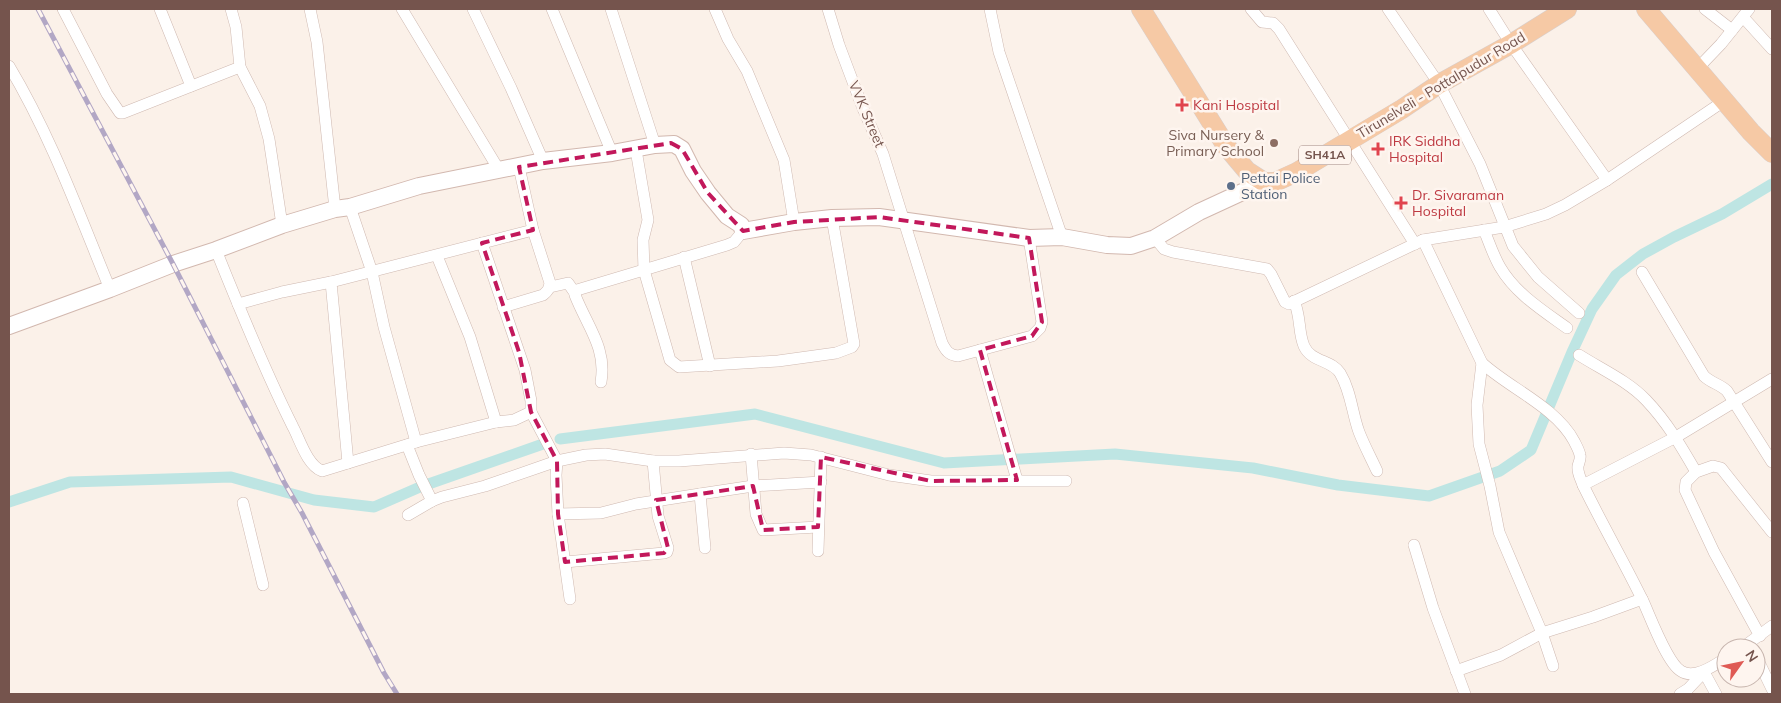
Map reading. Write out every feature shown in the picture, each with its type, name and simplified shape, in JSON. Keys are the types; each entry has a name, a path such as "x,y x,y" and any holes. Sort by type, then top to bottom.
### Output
{"main road":[{"path":"1141,9 1226,146 1247,171 1264,182"},
{"name":"Tirunelveli - Pottalpudur Road","path":"1264,182 1275,182 1296,172 1439,84 1511,44 1567,9"},
{"path":"1646,9 1772,153"}],"street":[{"path":"63,9 107,94 120,113 240,67"},
{"path":"160,9 191,86"},
{"path":"230,9 236,27 240,67 260,106 269,139 282,226"},
{"path":"310,9 317,42 343,208 372,272 419,475 431,498"},
{"path":"402,9 499,170"},
{"path":"473,9 511,88 542,161"},
{"path":"552,9 612,153"},
{"path":"610,9 655,145"},
{"path":"715,9 728,39 747,71 784,160 794,222"},
{"name":"VVK Street","path":"828,9 859,97 883,154 938,332 946,350 951,355 958,356 1026,338 1036,333 1040,328 1042,322 1029,238"},
{"path":"990,9 999,52 1062,237"},
{"path":"1251,9 1258,20 1273,23 1279,29 1349,140 1419,242 1482,363 1493,373 1534,401 1567,430 1580,456 1578,469 1583,485 1675,666 1681,672 1704,672"},
{"path":"1388,9 1439,84 1480,164 1513,246 1538,277 1579,313"},
{"path":"1489,9 1511,44 1607,180"},
{"path":"1705,9 1732,30"},
{"path":"1698,68 1721,44 1746,13 1772,49"},
{"path":"9,66 48,142 110,289"},
{"path":"1155,238 1164,248 1172,252 1267,269 1285,302 1289,304 1419,242 1504,227 1546,214 1586,194 1724,100"},
{"path":"9,326 173,264 282,226 419,186 542,161 636,150 655,145 674,144 682,149 693,171 708,193 727,216 741,225 743,231"},
{"path":"636,150 648,220 643,240 644,270 670,360 679,367 778,361 836,352 852,347 854,344 832,218"},
{"path":"503,307 543,295 550,287 519,167"},
{"path":"576,292 584,287 734,242 743,231 794,222 832,218 879,217 904,219 1029,238 1062,237 1107,246 1131,246 1155,238 1199,212 1264,182"},
{"path":"238,304 437,256 534,230"},
{"path":"1484,230 1498,264 1510,282 1523,295 1566,328"},
{"path":"482,243 524,370 531,401 531,412 558,461 556,475 558,514 570,599"},
{"path":"216,250 269,379 317,469 322,471 411,443 496,422 514,420 531,412"},
{"path":"437,256 470,337 496,422"},
{"path":"684,258 710,366"},
{"path":"1642,272 1704,376 1727,391 1772,462"},
{"path":"331,282 348,463"},
{"path":"550,287 568,283 576,292 577,299 599,345 603,370 601,382"},
{"path":"1294,301 1298,311 1305,348 1309,354 1332,365 1339,372 1344,382 1359,433 1377,471"},
{"path":"980,350 1017,480"},
{"path":"1579,355 1636,391 1646,400 1676,437 1696,472"},
{"path":"1482,363 1477,420 1479,444 1490,486 1498,532 1542,633 1553,666"},
{"path":"1583,485 1676,437 1772,379"},
{"path":"408,515 431,498 485,486 558,461 586,455 605,454 653,461 680,461 751,454 784,453 821,458 890,475 924,480 956,483 1017,480 1066,481"},
{"path":"751,454 757,519 762,530 818,527"},
{"path":"818,551 821,458"},
{"path":"565,562 667,552 668,548 660,525 656,500 653,461"},
{"path":"1760,636 1714,552 1685,490 1686,482 1696,472 1712,466 1721,468 1772,532"},
{"path":"558,514 601,512 656,500 754,486 821,482"},
{"path":"700,494 705,548"},
{"path":"243,503 263,585"},
{"path":"1414,545 1433,608 1465,694"},
{"path":"1456,671 1501,655 1542,633 1642,599"},
{"path":"1758,638 1772,626"},
{"path":"1680,694 1688,689 1704,672 1716,664"},
{"path":"1704,672 1716,694"},
{"path":"1766,677 1772,689"}],"highlighted area":[{"path":"671,143 682,149 708,193 743,231 794,222 879,217 1029,238 1042,322 1032,336 980,350 1017,480 931,481 821,457 818,527 763,530 753,486 656,500 668,548 664,553 565,562 558,514 557,461 531,412 519,352 482,243 533,230 519,167"}],"waterway":[{"path":"560,439 755,414 944,463 1115,454 1253,468 1338,485 1429,496 1500,471 1531,450 1592,309 1616,275 1643,254 1722,214 1772,184"},
{"path":"9,502 70,482 231,477 314,500 374,507 420,487 543,444"}],"railway":[{"path":"38,9 173,264 384,673 397,694"}],"place":[{"name":"Kani Hospital","path":"1182,105"},
{"name":"Siva Nursery & Primary School","path":"1274,143"},
{"name":"IRK Siddha Hospital","path":"1378,149"},
{"name":"Pettai Police Station","path":"1231,186"},
{"name":"Dr. Sivaraman Hospital","path":"1401,203"}]}
